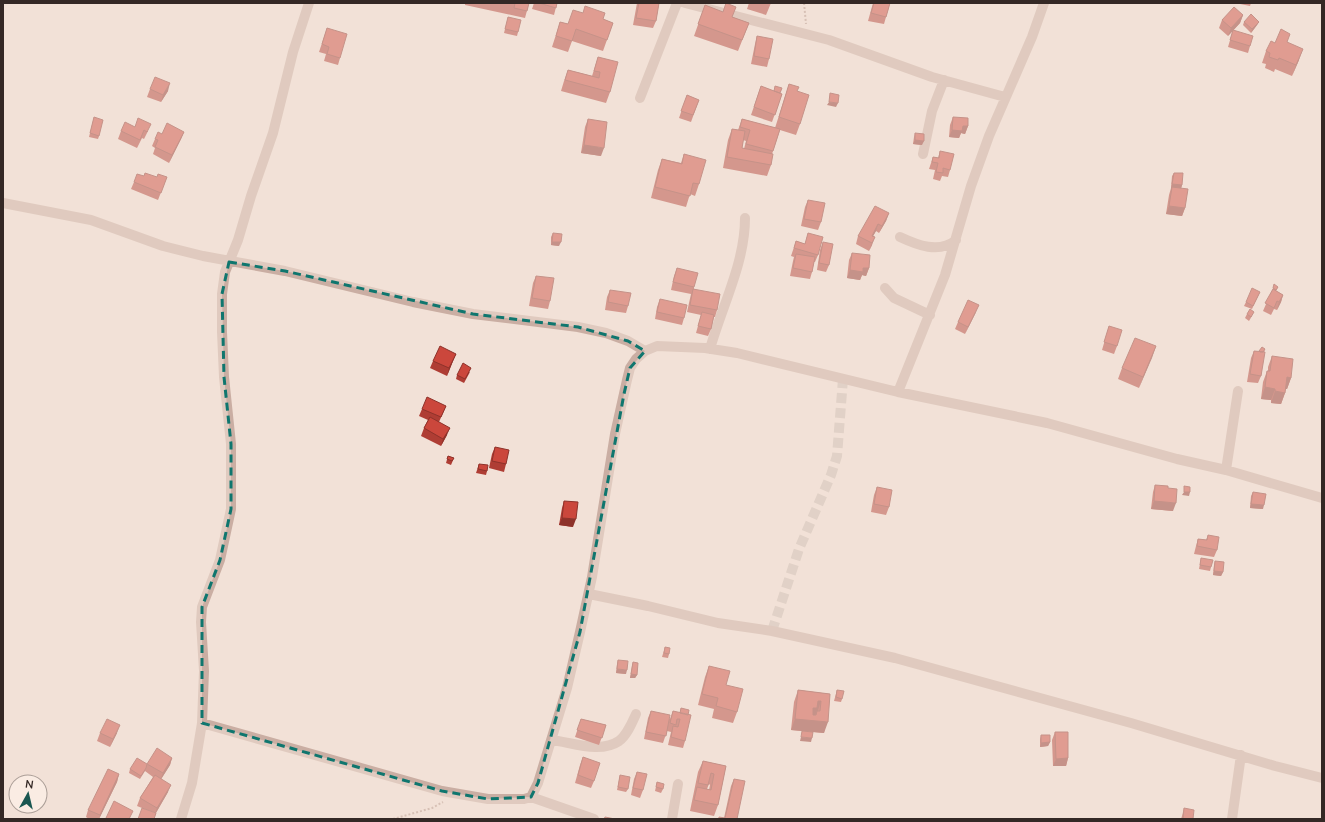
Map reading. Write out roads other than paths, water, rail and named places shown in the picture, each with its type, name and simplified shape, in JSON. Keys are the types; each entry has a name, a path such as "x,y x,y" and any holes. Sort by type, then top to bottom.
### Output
{"street":[{"path":"181,819 192,783 202,723 204,671 201,622 202,607 220,560 231,509 231,444 224,377 222,294 225,272 273,133 293,52 309,3"},
{"path":"640,98 677,3"},
{"path":"685,3 702,5 806,33 873,54 944,80 1005,97"},
{"path":"898,392 930,315 956,240 971,186 1005,97 1032,37 1044,3"},
{"path":"923,154 932,111 944,80"},
{"path":"3,203 91,220 164,246 229,262 246,263 285,270 357,290 473,314 578,327 621,338 644,351"},
{"path":"710,349 740,257 744,238 745,218"},
{"path":"900,237 917,244 934,248 952,244 956,240"},
{"path":"885,288 894,298 930,315"},
{"path":"531,797 538,783 567,688 589,594 624,394 630,368 644,351 657,346 710,349 737,353 797,366 898,392 1047,423 1177,459 1226,470 1322,498"},
{"path":"1226,470 1238,391"},
{"path":"589,594 711,621 772,631 896,658 1322,778"},
{"path":"551,740 597,747 612,745 620,740 636,714"},
{"path":"202,723 460,795 488,799 524,799 531,797 594,819"},
{"path":"1232,819 1241,755"},
{"path":"672,819 678,784"}],"tunnel":[{"path":"772,631 799,549 831,475 837,456 843,379"}]}
